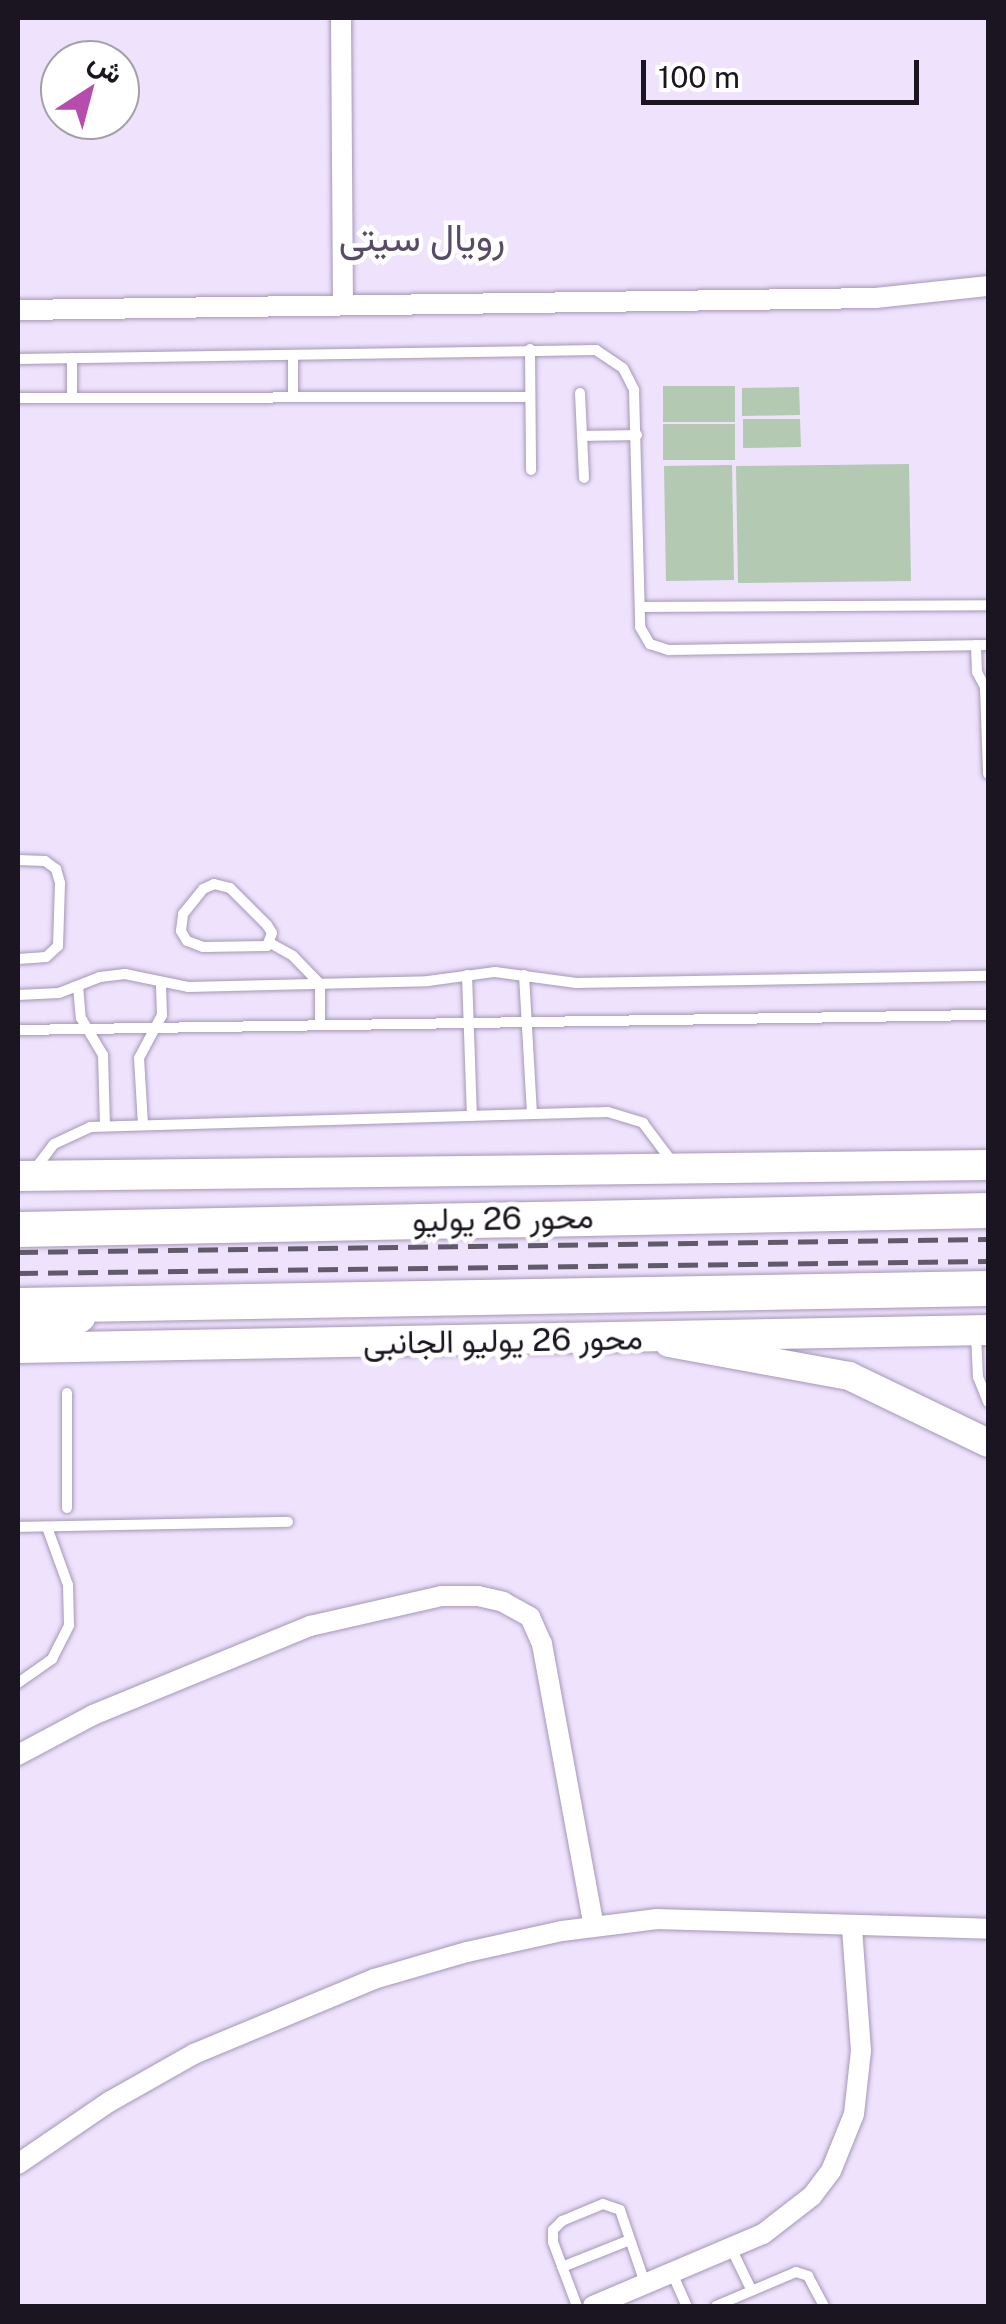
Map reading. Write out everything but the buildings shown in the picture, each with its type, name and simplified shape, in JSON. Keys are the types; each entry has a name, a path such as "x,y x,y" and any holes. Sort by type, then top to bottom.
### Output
{"highway":[{"name":"محور 26 يوليو","path":"18,1228 988,1210"},
{"path":"18,1305 988,1288"},
{"path":"18,1335 111,1303"}],"main road":[{"path":"24,1176 988,1165"},
{"name":"محور 26 يوليو الجانبى","path":"18,1348 653,1340 982,1330"}],"street":[{"path":"340,18 343,305"},
{"path":"18,310 876,298 988,286"},
{"path":"653,1340 848,1376 988,1443"},
{"path":"18,1755 123,1702 310,1626 442,1596 478,1596 502,1602 530,1617 542,1644 594,1926"},
{"path":"21,2154 194,2054 292,2010 467,1952 594,1926 707,1918 988,1929"},
{"path":"592,2306 731,2248 789,2218 831,2171 854,2114 860,2051 852,1926"}],"lane":[{"path":"18,359 585,348 614,359 634,390 641,633 662,650 982,645 977,672 987,684 988,774"},
{"path":"530,349 531,470"},
{"path":"293,356 293,395"},
{"path":"72,358 72,397"},
{"path":"580,393 584,478"},
{"path":"18,398 530,396"},
{"path":"582,436 637,435"},
{"path":"640,607 988,605"},
{"path":"18,860 45,861 56,870 60,883 58,946 46,957 18,959"},
{"path":"225,885 270,929 270,942 262,948 197,946 183,936 181,919 204,889 225,885"},
{"path":"270,942 293,956 320,984 320,1025"},
{"path":"18,994 78,986 112,974 138,975 188,987 467,975 524,975 576,984 988,976"},
{"path":"467,975 472,1116"},
{"path":"524,975 532,1114"},
{"path":"144,1125 139,1058 164,1008 162,983"},
{"path":"78,986 78,1010 103,1055 105,1125"},
{"path":"18,1030 988,1015"},
{"path":"24,1176 65,1136 105,1125 608,1112 632,1118 652,1132 676,1168"},
{"path":"982,1330 988,1402"},
{"path":"67,1508 68,1392"},
{"path":"18,1527 288,1522"},
{"path":"18,1683 52,1660 69,1625 68,1584 47,1528"},
{"path":"576,2306 553,2230 604,2204 620,2210 645,2284"},
{"path":"562,2267 630,2240"},
{"path":"731,2248 751,2289"},
{"path":"672,2273 687,2306"},
{"path":"716,2306 784,2274 802,2273 824,2306"}],"green space":[{"path":"663,386 735,386 735,422 663,422"},
{"path":"799,387 800,415 742,416 742,388"},
{"path":"743,419 800,419 801,447 743,448"},
{"path":"663,424 735,424 735,460 663,460"},
{"path":"909,464 911,581 738,583 736,466"},
{"path":"732,465 734,580 666,581 664,466"}],"railway":[{"path":"18,1252 988,1239"},
{"path":"18,1273 988,1261"}],"district":[{"name":"رويال سيتى","path":"422,238"}]}
